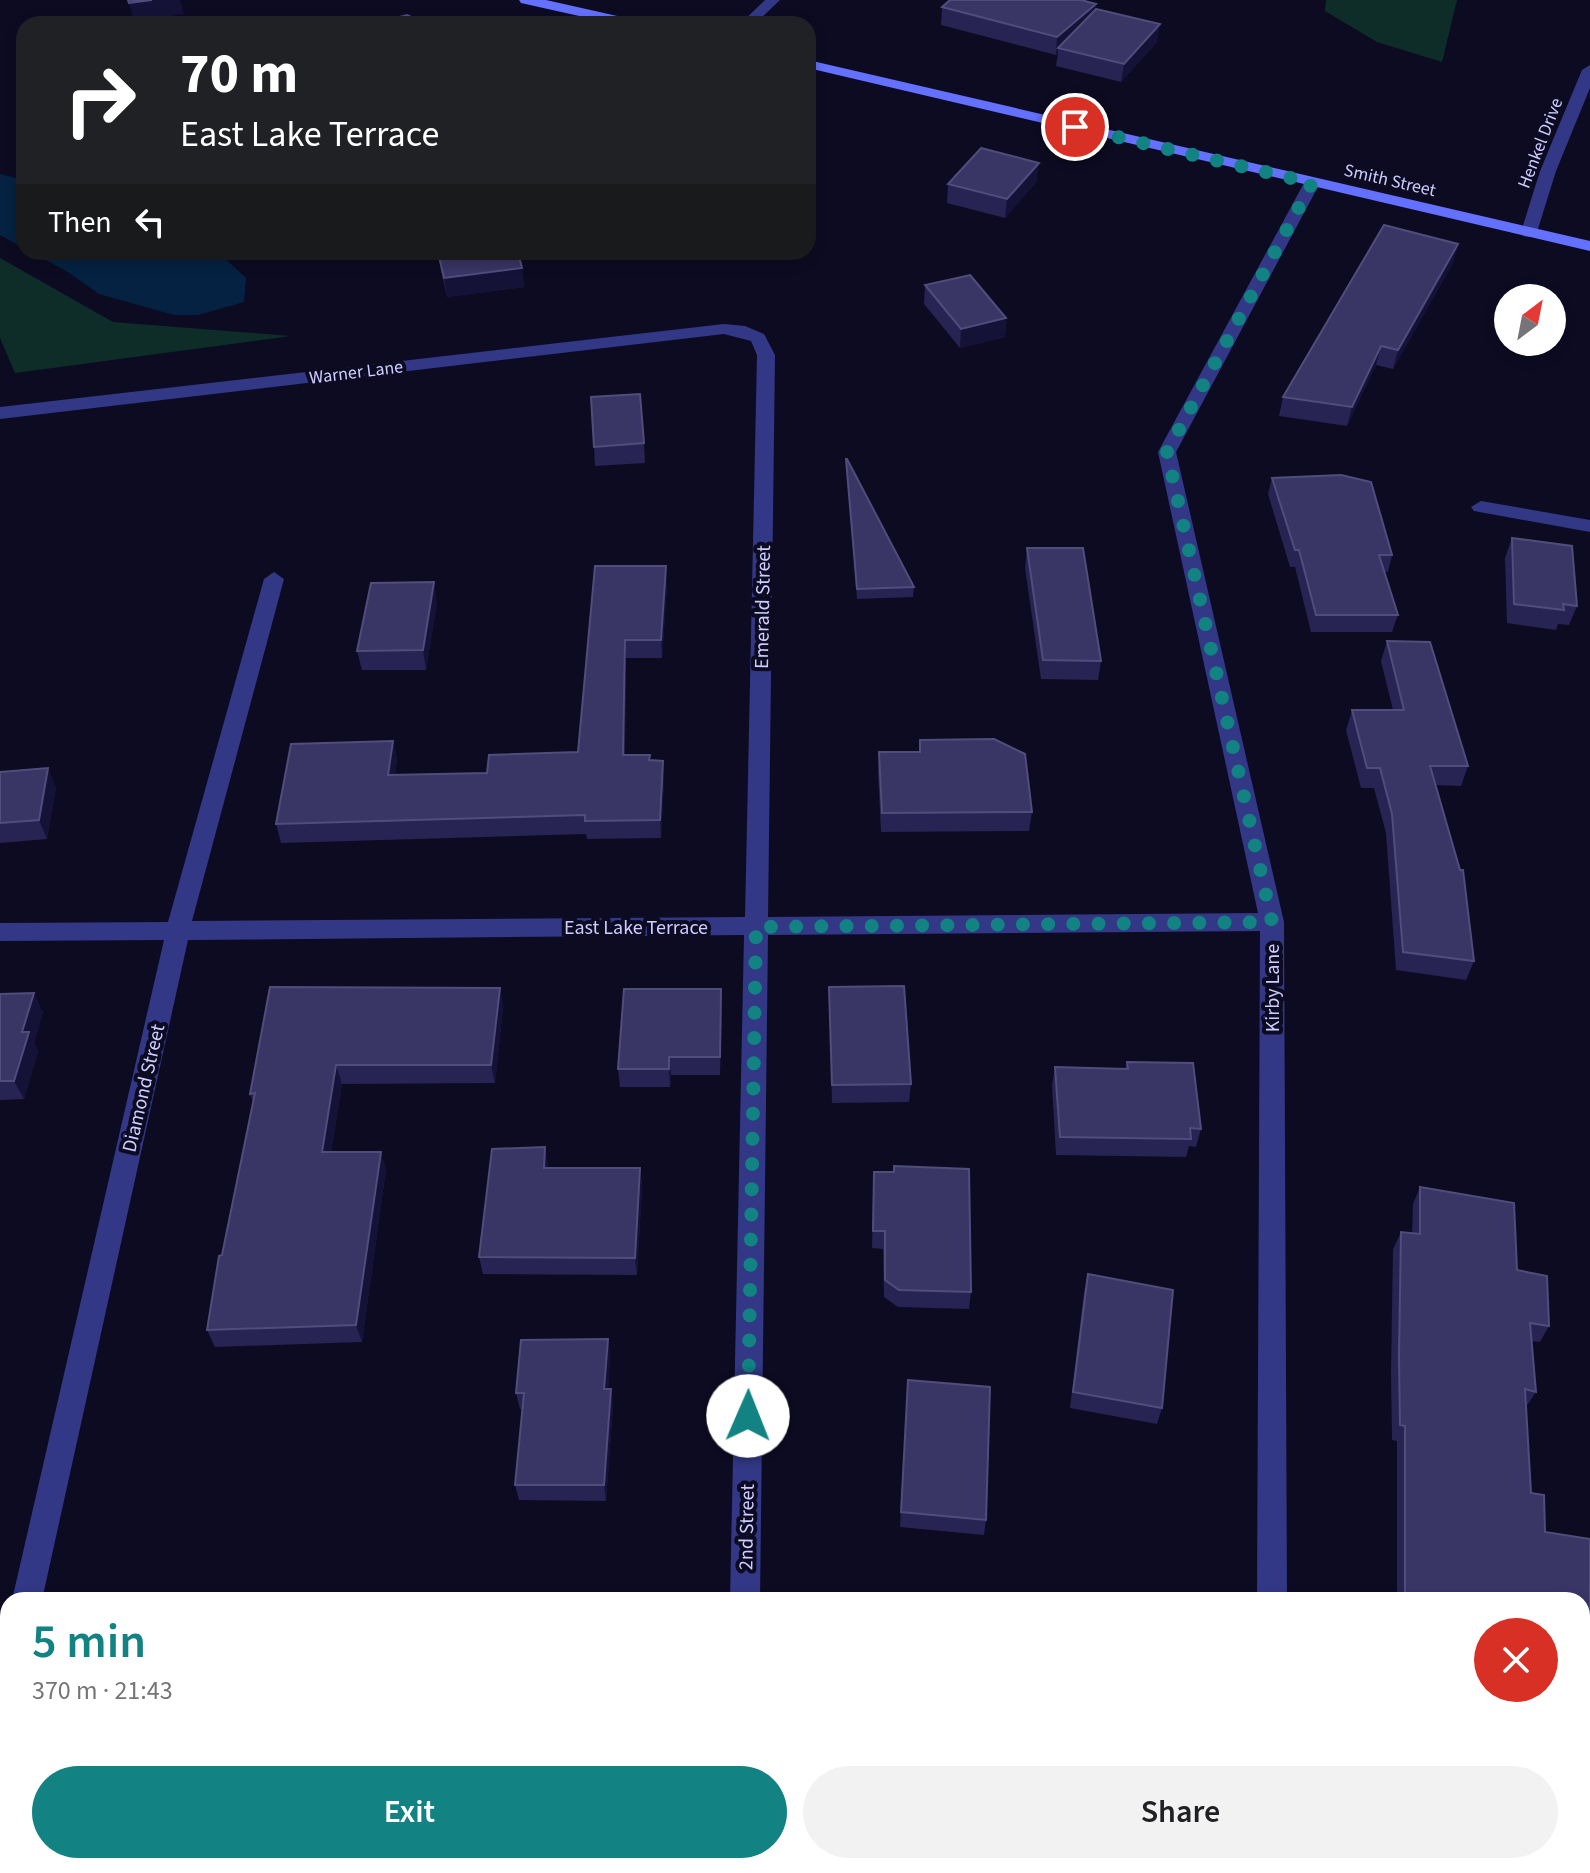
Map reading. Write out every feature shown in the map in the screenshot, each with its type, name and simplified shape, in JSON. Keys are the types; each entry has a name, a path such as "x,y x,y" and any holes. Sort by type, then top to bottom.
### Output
{"street":[{"path":"526,0 599,16"},
{"path":"756,16 773,0"},
{"name":"Smith Street","path":"816,66 1590,246"},
{"name":"Henkel Drive","path":"1529,232 1548,171 1590,70"},
{"name":"Kirby Lane","path":"1272,1592 1272,922 1167,452 1312,183"},
{"name":"Emerald Street","path":"712,331 739,330 749,333 758,338 766,355 756,927"},
{"name":"Warner Lane","path":"0,413 712,331"},
{"path":"1481,507 1590,526"},
{"name":"Diamond Street","path":"29,1592 178,930 274,579"},
{"name":"East Lake Terrace","path":"0,932 1272,922"},
{"name":"2nd Street","path":"745,1592 756,927"}],"green space":[{"path":"1326,0 1457,0 1442,62 1377,42 1325,11"},
{"path":"0,258 113,322 291,336 15,373 0,338"}],"water":[{"path":"0,174 16,178 16,244 0,235"},
{"path":"46,260 227,260 246,278 244,302 198,315 174,315 99,294"}],"building":[{"path":"950,0 1081,0 1096,4 1057,37 942,7"},
{"path":"1096,9 1160,24 1124,64 1058,48"},
{"path":"981,148 1039,163 1007,199 948,184"},
{"path":"1384,225 1458,244 1398,350 1381,346 1352,407 1283,397"},
{"path":"440,260 520,260 522,268 444,278"},
{"path":"970,275 1006,318 961,329 925,285"},
{"path":"640,394 644,443 594,447 591,397"},
{"path":"847,459 914,587 857,589"},
{"path":"1341,475 1371,482 1392,555 1379,555 1398,615 1316,615 1299,550 1295,550 1272,478"},
{"path":"1512,538 1572,546 1577,606 1563,604 1564,610 1514,604"},
{"path":"1027,548 1083,548 1101,661 1043,660"},
{"path":"595,566 666,566 661,640 625,640 623,755 650,755 649,760 663,761 660,820 585,821 585,815 276,824 291,744 393,741 388,775 487,773 489,755 578,752"},
{"path":"434,582 423,650 357,651 371,583"},
{"path":"1387,641 1430,642 1468,766 1430,766 1460,870 1463,870 1474,961 1403,952 1392,814 1380,768 1367,768 1352,710 1404,710"},
{"path":"994,739 1025,754 1032,812 882,813 879,752 920,752 920,740"},
{"path":"48,768 39,820 0,823 0,772"},
{"path":"904,986 911,1084 832,1085 829,987"},
{"path":"270,987 500,988 491,1065 336,1065 322,1152 381,1152 356,1325 207,1330 219,1256 222,1255 255,1093 250,1094"},
{"path":"624,989 721,989 720,1057 669,1057 669,1069 618,1069"},
{"path":"34,993 22,1032 29,1032 14,1081 0,1081 0,994"},
{"path":"1127,1062 1193,1063 1201,1129 1190,1128 1191,1139 1060,1137 1055,1067 1128,1069"},
{"path":"545,1147 544,1168 640,1168 635,1258 479,1257 492,1149"},
{"path":"894,1166 969,1169 971,1292 899,1290 885,1280 885,1231 873,1231 874,1172 894,1172"},
{"path":"1420,1187 1514,1203 1517,1270 1547,1276 1549,1326 1530,1323 1536,1392 1525,1389 1531,1493 1544,1495 1545,1532 1590,1539 1590,1592 1405,1592 1405,1426 1400,1425 1399,1356 1401,1232 1420,1234"},
{"path":"1088,1274 1173,1290 1162,1408 1073,1392"},
{"path":"608,1339 604,1389 611,1389 604,1485 515,1485 524,1393 516,1393 521,1340"},
{"path":"908,1380 990,1387 986,1520 901,1512"}],"route":[{"path":"748,1416 756,927 1272,922 1167,452 1312,183 1075,127"}]}
